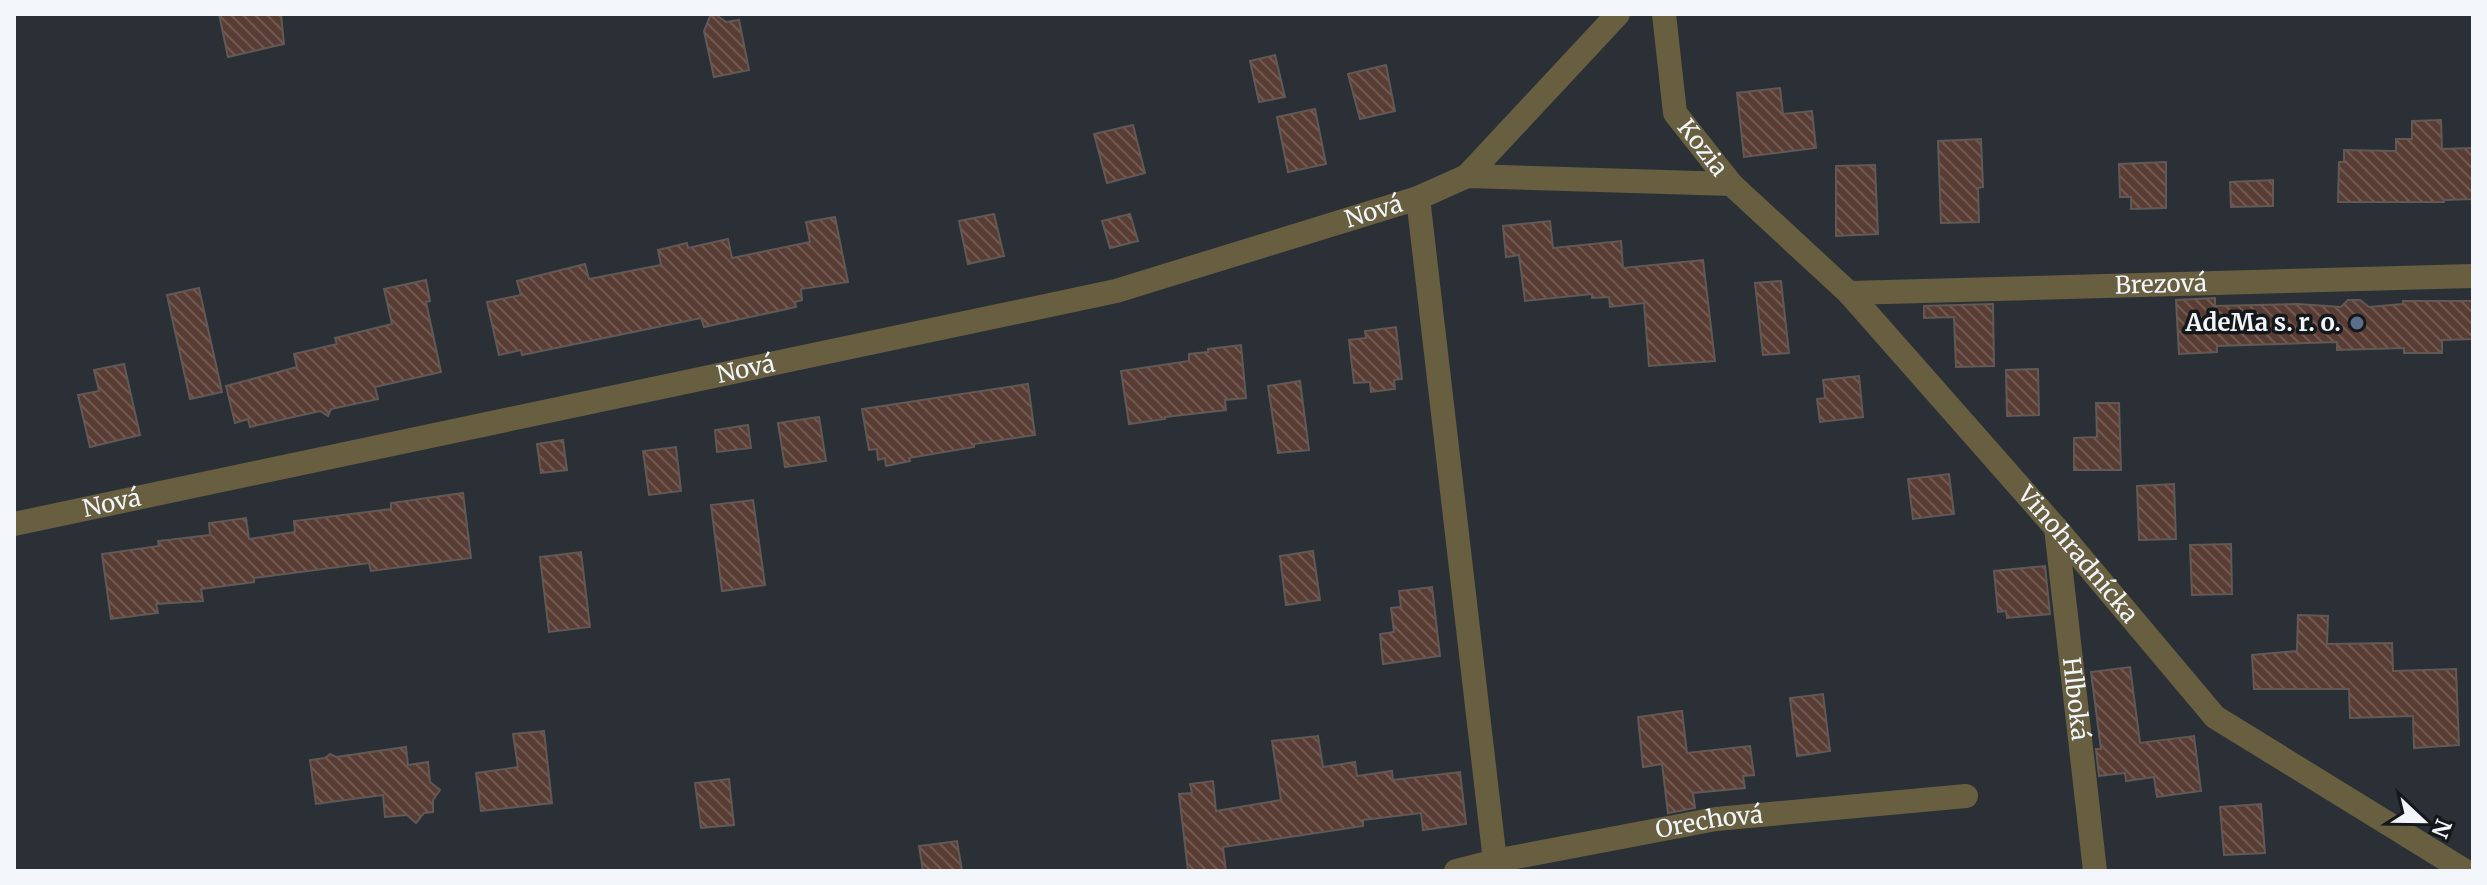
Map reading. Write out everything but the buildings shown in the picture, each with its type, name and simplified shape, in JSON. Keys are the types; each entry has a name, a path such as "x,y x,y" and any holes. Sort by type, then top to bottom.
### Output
{"street":[{"name":"Nová","path":"14,524 1116,291 1418,198 1467,176 1618,14"},
{"name":"Kozia","path":"1664,14 1675,113 1731,184"},
{"name":"Nová","path":"1467,176 1731,184"},
{"name":"Vinohradnícka","path":"1731,184 1849,293 2056,528 2215,717 2465,871"},
{"path":"1418,198 1495,861"},
{"name":"Brezová","path":"1849,293 2473,276"},
{"name":"Hlboká","path":"2056,528 2095,871"},
{"name":"Orechová","path":"1456,871 1716,819 1966,796"}],"place":[{"name":"AdeMa s. r. o.","path":"2357,323"}]}
